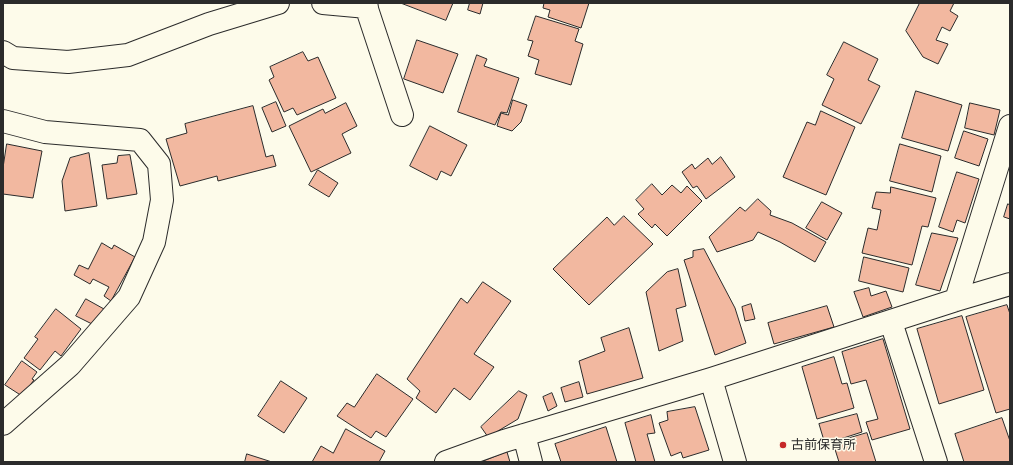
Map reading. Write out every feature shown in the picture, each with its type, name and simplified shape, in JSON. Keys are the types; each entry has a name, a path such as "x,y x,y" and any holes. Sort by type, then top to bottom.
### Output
{"street":[{"path":"3,52 13,58 68,62 128,55 209,24 278,3"},
{"path":"323,3 366,5 402,115"},
{"path":"3,121 45,132 140,140 159,164 162,200 154,242 129,297 70,365 3,424"},
{"path":"956,300 1010,126"},
{"path":"446,462 524,436 1010,284"},
{"path":"891,322 936,462"},
{"path":"710,379 735,462"},
{"path":"524,436 532,462"}],"building":[{"path":"401,3 453,3 446,20"},
{"path":"470,3 483,3 480,14 468,10"},
{"path":"544,3 589,3 581,28 548,17 550,10 543,8"},
{"path":"920,3 954,3 950,11 958,16 950,31 942,27 936,40 948,44 938,64 923,57 906,31"},
{"path":"536,16 579,29 575,41 583,44 571,85 535,74 539,60 528,56 533,41 528,40"},
{"path":"417,40 458,54 443,93 404,79"},
{"path":"844,42 878,59 868,80 880,86 861,124 822,105 834,79 827,75"},
{"path":"303,52 308,61 318,57 336,98 297,115 293,108 284,112 269,80 274,77 270,67"},
{"path":"477,55 487,59 484,66 519,78 507,113 501,112 495,125 458,112"},
{"path":"916,91 962,105 948,151 902,138"},
{"path":"513,100 527,105 521,122 512,131 497,126 501,113 508,115"},
{"path":"276,102 286,126 272,132 262,108"},
{"path":"346,103 357,126 342,134 351,153 311,172 289,126 323,109 325,113"},
{"path":"970,103 1000,110 994,135 965,128"},
{"path":"253,106 266,157 273,155 276,166 218,181 217,176 180,186 166,139 187,133 185,124"},
{"path":"821,111 855,127 826,195 783,177 807,122 815,125"},
{"path":"430,126 467,145 451,176 441,171 437,180 410,166"},
{"path":"964,131 988,139 979,166 955,158"},
{"path":"7,144 42,151 33,198 3,194 3,168"},
{"path":"900,144 941,156 932,192 890,181"},
{"path":"89,153 97,206 65,211 62,181 70,158"},
{"path":"130,155 137,194 107,199 102,165 117,163 118,156"},
{"path":"721,157 735,177 706,199 697,186 693,188 682,172 692,164 695,169 708,158 712,164"},
{"path":"318,170 338,183 329,197 309,185"},
{"path":"957,172 979,179 965,223 957,220 953,232 939,227"},
{"path":"652,184 662,195 672,185 681,193 687,186 702,201 667,236 655,224 652,228 638,214 644,209 636,200"},
{"path":"891,187 936,198 928,227 922,226 912,265 862,253 868,228 877,230 881,210 872,208 876,192 890,193"},
{"path":"758,199 771,211 770,215 792,223 826,242 815,262 780,242 758,232 753,240 717,252 709,237 740,207 745,211"},
{"path":"822,202 842,213 827,240 806,228"},
{"path":"1008,204 1010,205 1010,219 1004,217"},
{"path":"624,216 653,244 589,305 553,269 607,217 614,225"},
{"path":"932,233 958,238 940,291 916,285"},
{"path":"102,243 112,249 114,245 135,257 111,301 104,296 109,287 93,279 90,284 74,275 79,265 88,269"},
{"path":"704,249 735,308 746,343 715,355 684,260 693,257 693,251"},
{"path":"864,257 909,268 903,292 859,281"},
{"path":"678,269 686,306 676,309 683,341 659,351 646,292 667,272"},
{"path":"483,282 511,301 474,354 494,367 470,400 454,388 436,413 416,398 420,391 407,379 461,298 467,303"},
{"path":"869,288 871,296 886,291 892,307 863,317 854,292"},
{"path":"86,299 104,309 94,325 76,316"},
{"path":"751,304 755,319 745,321 742,307"},
{"path":"1007,305 1010,314 1010,409 996,413 966,317"},
{"path":"827,306 834,327 774,344 768,323"},
{"path":"56,309 81,329 61,356 55,351 40,370 24,358 38,339 35,337"},
{"path":"962,316 984,390 939,404 917,329"},
{"path":"629,328 643,378 587,394 579,361 605,351 601,338"},
{"path":"883,339 910,429 872,440 866,422 878,419 866,380 851,384 842,352"},
{"path":"834,357 842,384 847,383 854,408 817,419 802,367"},
{"path":"22,361 37,372 32,379 34,380 22,396 5,385"},
{"path":"377,374 413,399 386,437 376,431 371,438 337,416 347,403 354,407"},
{"path":"281,381 307,398 284,433 258,416"},
{"path":"579,382 583,397 565,402 561,388"},
{"path":"519,391 527,395 518,419 488,437 481,427"},
{"path":"552,393 557,406 548,411 543,397"},
{"path":"695,407 709,450 683,458 681,452 671,456 659,423 668,420 667,412"},
{"path":"857,414 862,432 825,444 819,424"},
{"path":"651,415 655,433 647,434 655,462 636,462 625,423"},
{"path":"1002,418 1010,441 1010,462 964,462 955,434"},
{"path":"606,427 617,462 561,462 555,444"},
{"path":"346,429 385,451 379,462 312,462 321,446 333,453"},
{"path":"867,433 876,462 839,462 833,443"},
{"path":"507,452 510,462 481,462"},
{"path":"247,454 272,462 245,462"}],"place":[{"name":"古前保育所","path":"783,445"}]}
